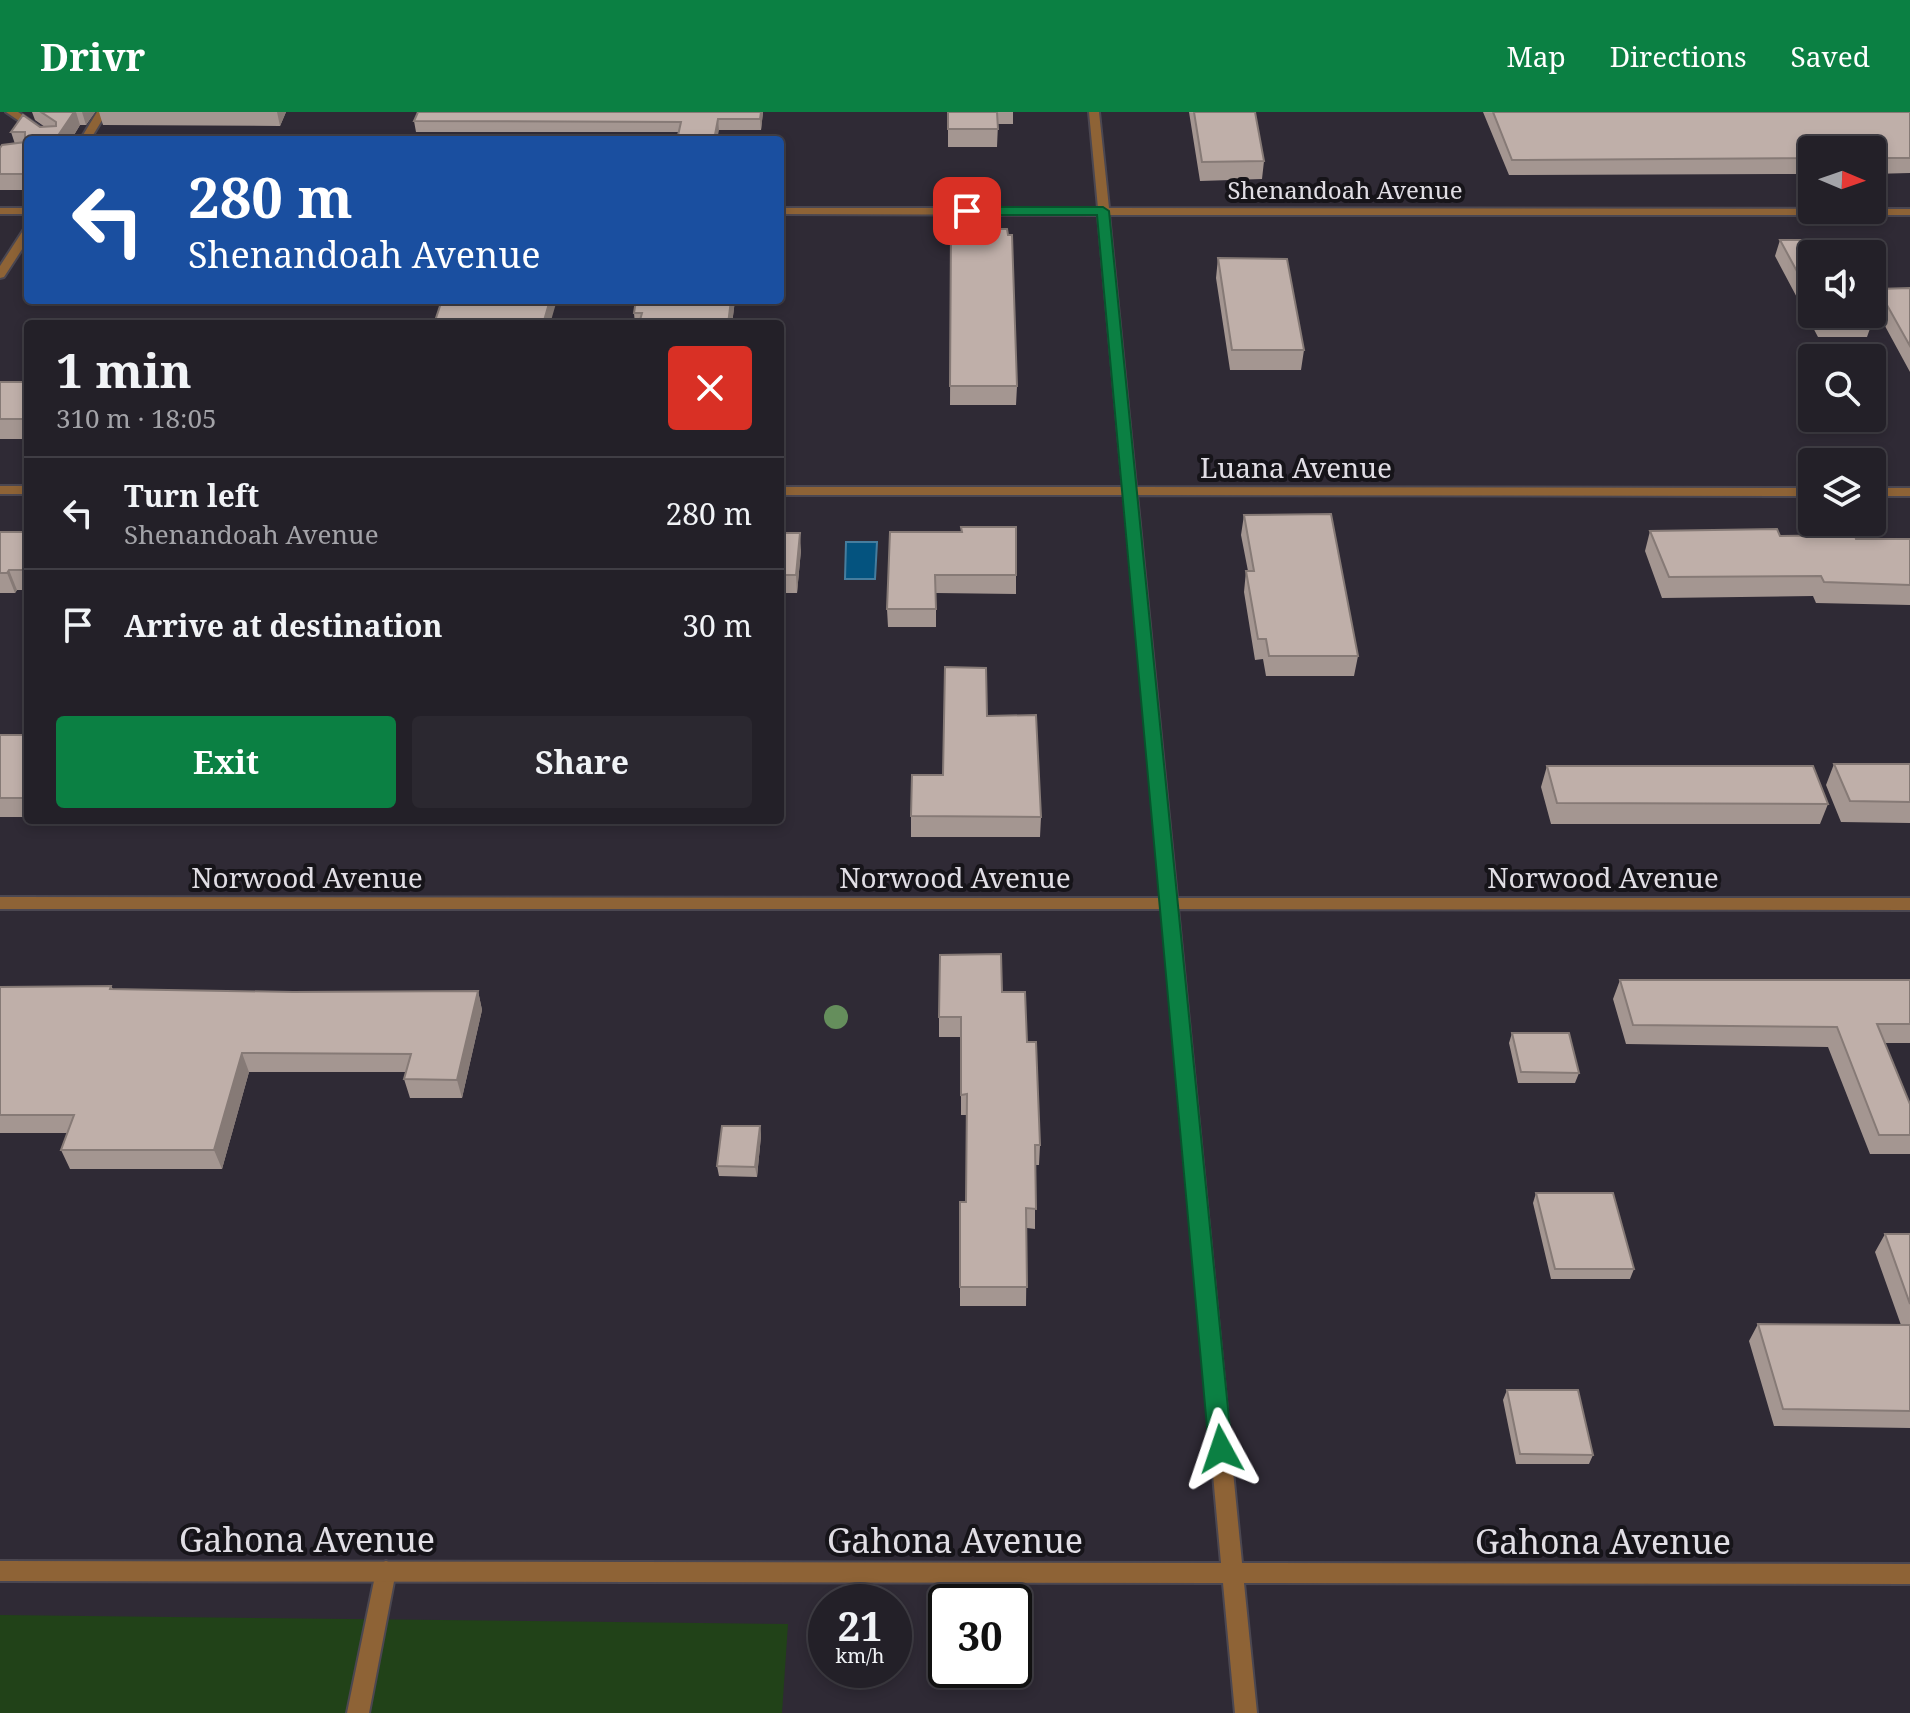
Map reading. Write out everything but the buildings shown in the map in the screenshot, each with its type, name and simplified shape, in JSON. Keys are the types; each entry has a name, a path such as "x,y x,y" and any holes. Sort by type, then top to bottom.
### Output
{"street":[{"path":"11,112 48,136"},
{"path":"87,136 102,112"},
{"path":"1094,112 1246,1713"},
{"path":"0,211 24,211"},
{"name":"Shenandoah Avenue","path":"784,211 1910,212"},
{"path":"0,275 24,237"},
{"path":"0,490 24,490"},
{"name":"Luana Avenue","path":"784,491 1798,492"},
{"path":"1886,492 1910,492"},
{"name":"Norwood Avenue","path":"0,903 1910,904"},
{"name":"Gahona Avenue","path":"0,1571 1910,1574"},
{"path":"358,1713 386,1571"}],"green space":[{"path":"0,1615 788,1624 782,1713 0,1713"}],"water":[{"path":"846,542 877,542 875,579 845,579"}],"route":[{"path":"967,211 1103,211 1221,1449"}]}
